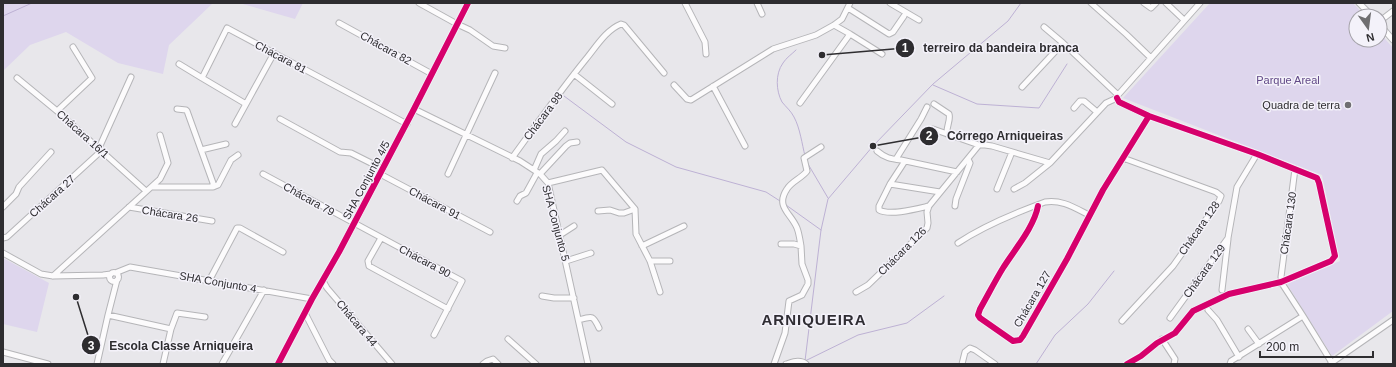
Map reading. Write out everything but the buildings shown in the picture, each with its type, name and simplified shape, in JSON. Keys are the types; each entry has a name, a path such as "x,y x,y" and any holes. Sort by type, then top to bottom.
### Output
{"street":[{"path":"420,3 470,30 493,46 505,48"},
{"name":"SHA Conjunto 4/5","path":"278,364 407,124 468,3"},
{"path":"685,3 705,42 706,54"},
{"path":"757,3 762,14"},
{"path":"674,85 689,101 773,49 816,35 834,25 842,19 850,3"},
{"path":"890,3 920,20"},
{"path":"1091,3 1151,58"},
{"path":"1144,3 1151,8 1156,3"},
{"path":"1166,3 1184,20"},
{"path":"1014,189 1030,179 1050,163 1106,103 1117,97 1200,3"},
{"path":"848,8 889,34 893,32 904,16"},
{"name":"Chácara 82","path":"339,23 432,74"},
{"name":"Chácara 98","path":"512,158 574,74 605,36 616,26 621,24 624,26 664,74"},
{"path":"834,25 882,54"},
{"path":"1044,27 1063,43 1117,97 1119,102 1149,116 1314,176 1318,180 1335,256 1331,261 1281,280 1229,294 1193,311 1177,331 1162,339 1137,359 1127,364"},
{"name":"Chácara 81","path":"202,78 227,28 407,124"},
{"path":"800,103 850,34"},
{"path":"1022,87 1063,43"},
{"path":"57,111 92,78 72,47"},
{"path":"235,124 274,53"},
{"path":"180,64 246,104"},
{"path":"448,174 494,73"},
{"path":"574,74 612,104"},
{"name":"Chácara 16/1","path":"17,78 57,111 99,151 148,189"},
{"name":"Chácara 27","path":"3,238 6,237 99,151 131,78"},
{"path":"713,86 744,146"},
{"path":"1074,108 1082,100 1097,112"},
{"path":"934,104 949,114 950,119 947,127 947,134"},
{"path":"896,159 927,107"},
{"path":"177,109 187,111 213,183 213,187"},
{"name":"SHA Conjunto 5","path":"414,109 512,158 537,172 548,183 588,364"},
{"name":"Chácara 127","path":"1038,206 1033,220 978,313 980,318 1013,341 1020,340 1023,336 1103,190 1149,116"},
{"name":"Chácara 91","path":"280,119 340,152 351,153 490,232"},
{"path":"933,129 979,146"},
{"path":"517,202 520,196 526,193 537,172 541,154 565,131"},
{"path":"53,276 160,179 168,163 160,135"},
{"path":"537,172 566,146 570,143 577,142"},
{"path":"201,150 226,144"},
{"path":"905,161 890,184 879,208 880,211 903,211 929,206 979,146 985,144 1050,163"},
{"path":"774,364 785,333 789,301 802,295 808,284 802,264 801,246 797,228 783,206 783,198 786,190 793,182 807,171 804,158 821,147"},
{"path":"877,151 886,157 957,172"},
{"path":"3,207 16,194 19,187 51,152"},
{"path":"997,189 1012,152"},
{"name":"Chácara 129","path":"1170,318 1228,238 1237,187 1257,154"},
{"path":"148,189 213,187 218,184 231,160 238,155"},
{"name":"Chácara 128","path":"1122,321 1174,266 1221,196 1216,192 1123,158"},
{"path":"955,206 956,199 970,162 968,159"},
{"path":"548,183 602,170 635,209 636,234 650,261 660,292"},
{"name":"Chácara 130","path":"1281,280 1295,170"},
{"name":"Chácara 79","path":"263,174 354,224"},
{"path":"890,184 940,192"},
{"path":"958,243 991,224 1052,201 1062,202 1089,215"},
{"name":"Chácara 126","path":"856,292 868,285 927,228 927,212 929,206"},
{"name":"Chácara 26","path":"129,207 212,221"},
{"path":"598,211 610,210 624,213 635,209"},
{"name":"Chácara 90","path":"354,224 462,281 434,334"},
{"path":"560,235 574,226"},
{"path":"642,246 684,226"},
{"path":"209,281 237,228 240,228 283,252"},
{"path":"381,238 368,261 369,266 448,309"},
{"path":"1222,290 1228,238"},
{"path":"781,244 794,244 801,246"},
{"path":"3,253 41,274 53,276 103,275 114,278 108,315 97,364"},
{"path":"566,261 591,253"},
{"path":"650,261 670,261"},
{"path":"65,264 71,276"},
{"name":"SHA Conjunto 4","path":"114,278 123,269 130,267 312,299"},
{"path":"1281,280 1331,363 1393,320"},
{"name":"Chácara 44","path":"323,281 327,288 392,364"},
{"path":"222,364 264,290"},
{"path":"542,296 554,298 574,298"},
{"path":"1208,310 1217,320 1239,357"},
{"path":"163,364 171,329 177,313 205,317"},
{"path":"306,313 329,360 333,364"},
{"path":"108,315 171,329"},
{"path":"1230,364 1231,361 1304,316"},
{"path":"579,320 592,317 599,328"},
{"path":"1248,329 1259,344"},
{"path":"508,339 536,364"},
{"path":"1162,339 1175,359 1174,364"},
{"path":"962,364 965,352 970,348 995,364"},
{"path":"3,352 48,364"},
{"path":"484,364 487,360 493,359 498,364"},
{"path":"786,364 797,361 806,364"}],"green space":[{"path":"3,3 213,3 169,45 163,74 118,63 66,32 30,45 3,71"},
{"path":"239,3 303,3 295,19"},
{"name":"Parque Areal","path":"1210,3 1353,3 1358,8 1348,8 1348,48 1388,48 1388,42 1393,48 1393,311 1332,356 1287,284 1340,261 1322,175 1123,98"},
{"path":"3,258 49,283 37,332 3,324"}],"waterway":[{"path":"3,16 32,3"},
{"path":"805,361 821,230 828,199 873,146 933,84 1008,21 1021,3"},
{"path":"796,50 780,67 777,82 780,98 796,121 805,156"},
{"path":"933,85 977,104 1039,108 1067,64"},
{"path":"564,96 626,142 676,167 766,192 780,201"},
{"path":"808,164 828,198"},
{"path":"786,205 821,230"},
{"path":"1036,364 1055,335 1088,304 1114,271"},
{"path":"805,361 858,335 907,323 944,296"}],"cycle path":[{"path":"278,364 312,299 339,252 468,3"},
{"path":"1117,98 1119,102 1149,116 1257,154 1317,178 1335,256 1331,261 1281,282 1229,294 1193,311 1175,333 1157,343 1141,356 1127,364"},
{"path":"1038,206 1033,222 1000,273 978,315 980,318 1013,341 1020,340 1023,336 1067,259 1103,190 1149,116"}],"place":[{"name":"terreiro da bandeira branca","path":"822,55"},
{"name":"Quadra de terra","path":"1348,105"},
{"name":"Córrego Arniqueiras","path":"873,146"},
{"name":"Escola Classe Arniqueira","path":"76,297"}],"district":[{"name":"ARNIQUEIRA","path":"814,319"}]}
